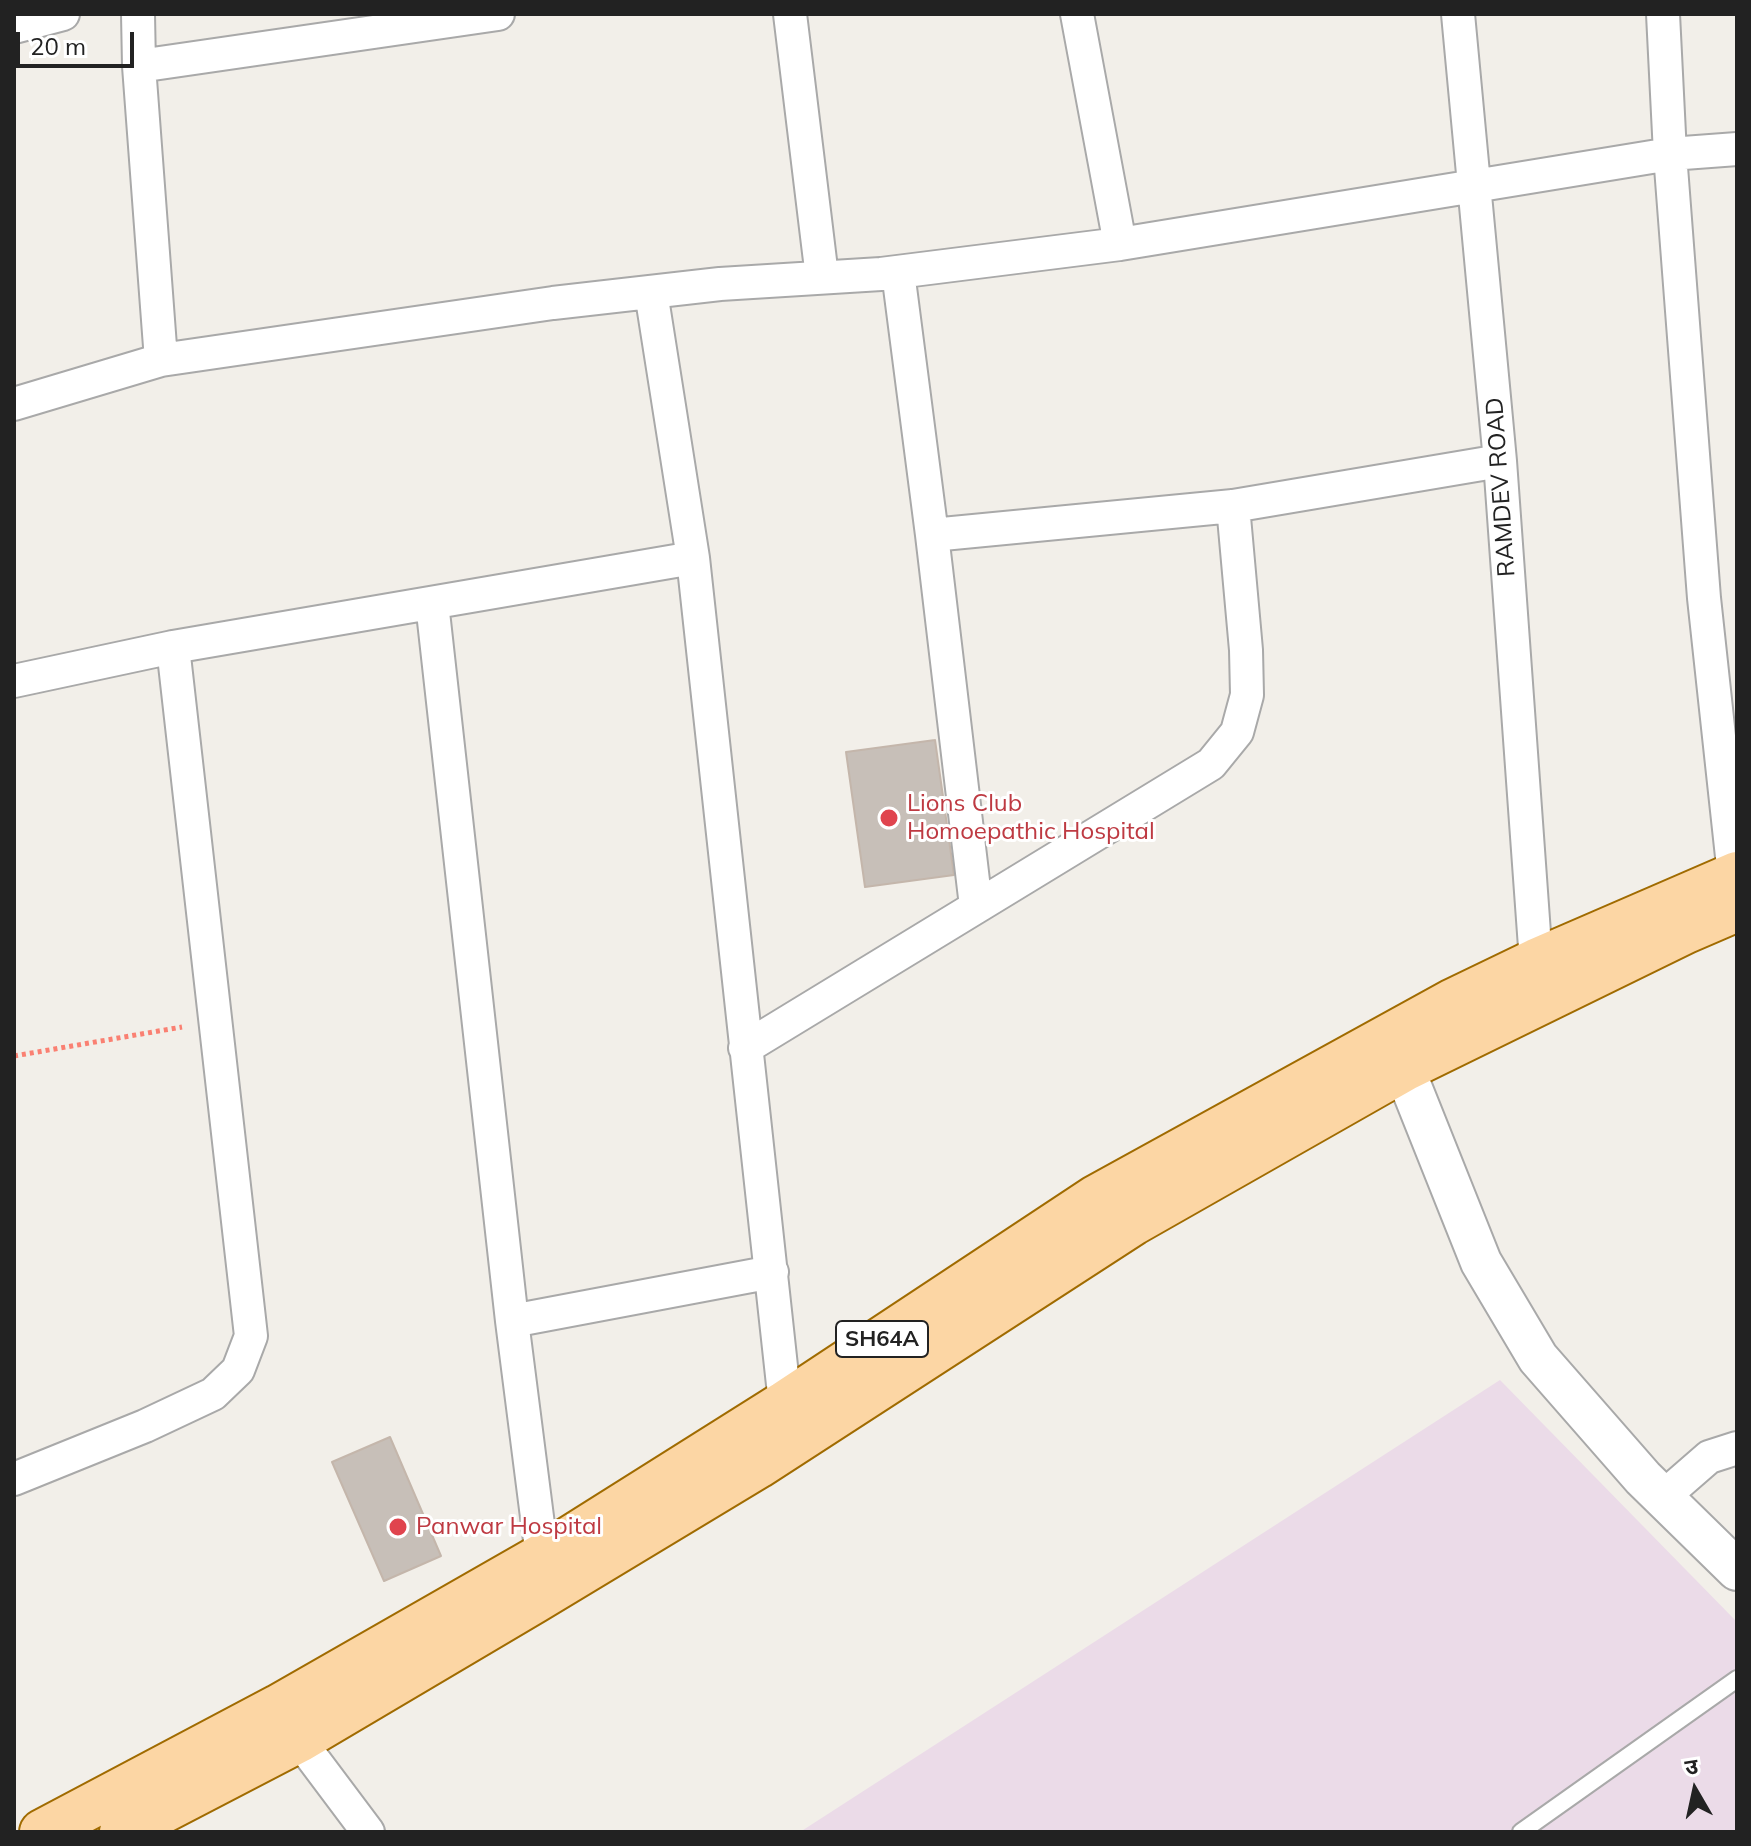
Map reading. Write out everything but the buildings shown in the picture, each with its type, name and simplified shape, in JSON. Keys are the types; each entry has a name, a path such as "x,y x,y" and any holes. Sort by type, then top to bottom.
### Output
{"main road":[{"name":"SH64A","path":"122,1832 299,1740 758,1466 1536,961 1736,886"},
{"name":"SH64A","path":"42,1832 278,1707 542,1556 785,1403 1095,1198 1397,1052 1686,931 1736,886"}],"street":[{"path":"14,27 63,14"},
{"path":"138,14 139,66 161,360"},
{"path":"139,66 498,14"},
{"path":"790,14 822,277"},
{"path":"1077,14 1120,244"},
{"name":"RAMDEV ROAD","path":"1458,14 1500,461 1536,961"},
{"path":"1663,14 1670,154 1704,598 1736,886"},
{"path":"14,404 161,360 553,303 720,284 898,272 1120,244 1670,154 1737,149"},
{"path":"898,272 976,906"},
{"path":"651,292 693,558 785,1403"},
{"path":"932,535 1233,506 1500,461"},
{"path":"745,1048 1211,764 1237,732 1247,695 1233,506"},
{"path":"14,681 173,647 693,558"},
{"path":"432,603 512,1321 542,1556"},
{"path":"14,1479 145,1426 213,1394 238,1370 251,1336 173,647"},
{"path":"1397,1052 1481,1262 1538,1358 1663,1497 1737,1570"},
{"path":"512,1321 772,1272"},
{"path":"1663,1497 1709,1457 1737,1448"},
{"path":"299,1740 368,1832"}],"lane":[{"path":"1521,1832 1737,1679"}],"path":[{"path":"14,1056 215,1021"}],"shaded area":[{"path":"1500,1380 1737,1622 1737,1832 800,1832"}],"place":[{"name":"Lions Club Homoepathic Hospital","path":"889,818"},
{"name":"Panwar Hospital","path":"398,1527"}]}
